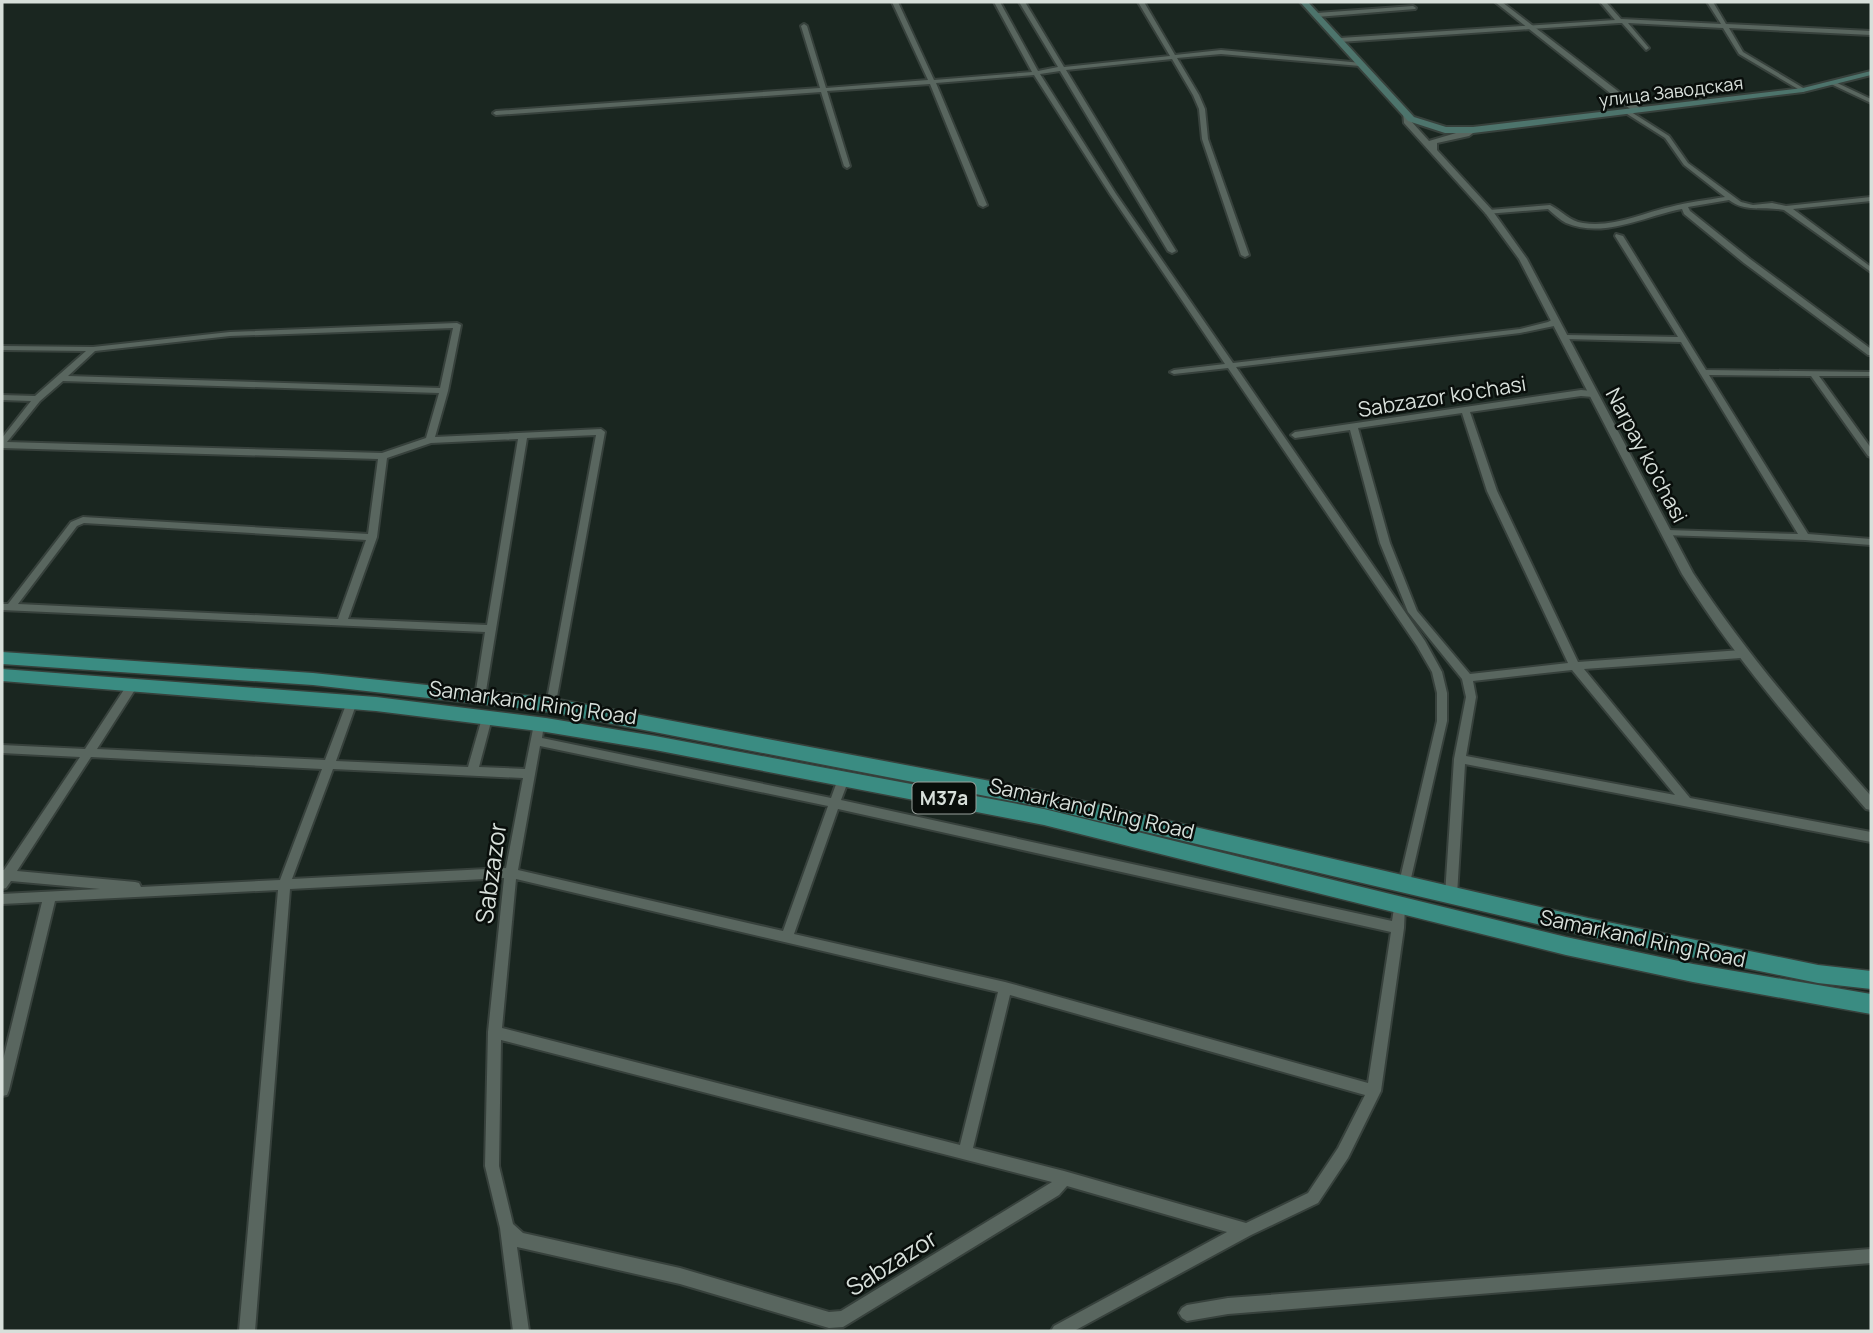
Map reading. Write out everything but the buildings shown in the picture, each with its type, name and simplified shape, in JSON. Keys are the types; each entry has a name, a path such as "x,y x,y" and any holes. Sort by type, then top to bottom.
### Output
{"highway":[{"name":"Samarkand Ring Road","path":"2,658 388,687 551,705 1027,796 1726,957 1818,974 1871,980"},
{"name":"Samarkand Ring Road","path":"2,675 376,704 487,718 537,733 655,743 1044,817 1399,906 1681,971 1871,1004"},
{"path":"376,704 388,687"}],"main road":[{"path":"1304,2 1406,114"},
{"name":"улица Заводская","path":"1406,114 1419,124 1458,131 1473,130 1802,90 1871,72"}],"street":[{"path":"895,2 932,82 983,205"},
{"path":"997,2 1036,73 1113,194 1421,643 1437,672 1442,694 1442,721 1405,883"},
{"path":"1022,2 1172,251"},
{"path":"1141,2 1202,109 1205,139 1245,256"},
{"path":"1488,2 1626,111 1667,137 1686,164 1730,198 1746,206 1772,205 1786,208 1871,199"},
{"path":"1498,2 1637,110"},
{"path":"1603,2 1646,48"},
{"path":"1710,2 1741,53 1802,90"},
{"path":"1318,15 1413,8"},
{"path":"1340,40 1621,21 1871,33"},
{"path":"804,26 848,166"},
{"path":"496,113 932,82 1238,52 1360,64"},
{"path":"1833,83 1871,100"},
{"name":"Narpay ko'chasi","path":"1406,114 1407,121 1489,212 1523,259 1701,595 1741,654 1871,805"},
{"name":"улица Заводская","path":"1434,152 1434,141 1473,130"},
{"path":"1489,212 1550,207 1568,221 1604,225 1661,209 1730,198"},
{"path":"1684,206 1687,212 1747,261 1871,353"},
{"path":"1786,208 1867,262 1871,270"},
{"path":"1619,236 1805,537"},
{"path":"1174,372 1520,331 1551,324 1555,320"},
{"path":"2,348 93,349 230,334 457,326 444,391 430,440"},
{"path":"1565,337 1684,340"},
{"path":"2,444 37,399 93,349"},
{"path":"1702,372 1871,374"},
{"path":"1813,374 1871,454"},
{"path":"60,378 444,391"},
{"name":"Sabzazor ko'chasi","path":"1295,435 1581,393 1593,394"},
{"path":"2,397 37,399"},
{"path":"1465,410 1492,491 1575,666 1686,802"},
{"path":"1354,428 1385,543 1413,612 1467,678 1471,697 1460,759 1451,895"},
{"path":"2,444 383,456 430,440 601,432 551,705"},
{"path":"480,697 523,435"},
{"path":"342,623 372,537 383,456"},
{"path":"6,608 74,524 83,520 372,537"},
{"path":"1667,534 1805,537 1871,542"},
{"path":"6,608 491,629"},
{"path":"1467,678 1575,666 1741,654"},
{"path":"133,685 3,878 170,890"},
{"path":"247,1331 284,885 352,702"},
{"path":"472,772 487,718"},
{"path":"537,733 834,803 1398,928"},
{"name":"Sabzazor","path":"537,733 511,873 495,1032 492,1166 506,1228 519,1240 680,1276 829,1320 843,1319 1054,1190 1063,1178"},
{"path":"2,749 528,774"},
{"path":"1460,759 1871,837"},
{"path":"787,937 843,779"},
{"path":"2,899 511,873 1005,988 1374,1091"},
{"path":"2,1090 49,898"},
{"path":"1059,1331 1245,1230 1313,1198 1343,1153 1374,1091 1399,906"},
{"path":"965,1153 1005,988"},
{"path":"495,1032 1063,1178 1245,1230"},
{"path":"506,1228 521,1331"},
{"path":"1187,1313 1227,1306 1871,1256"}]}
